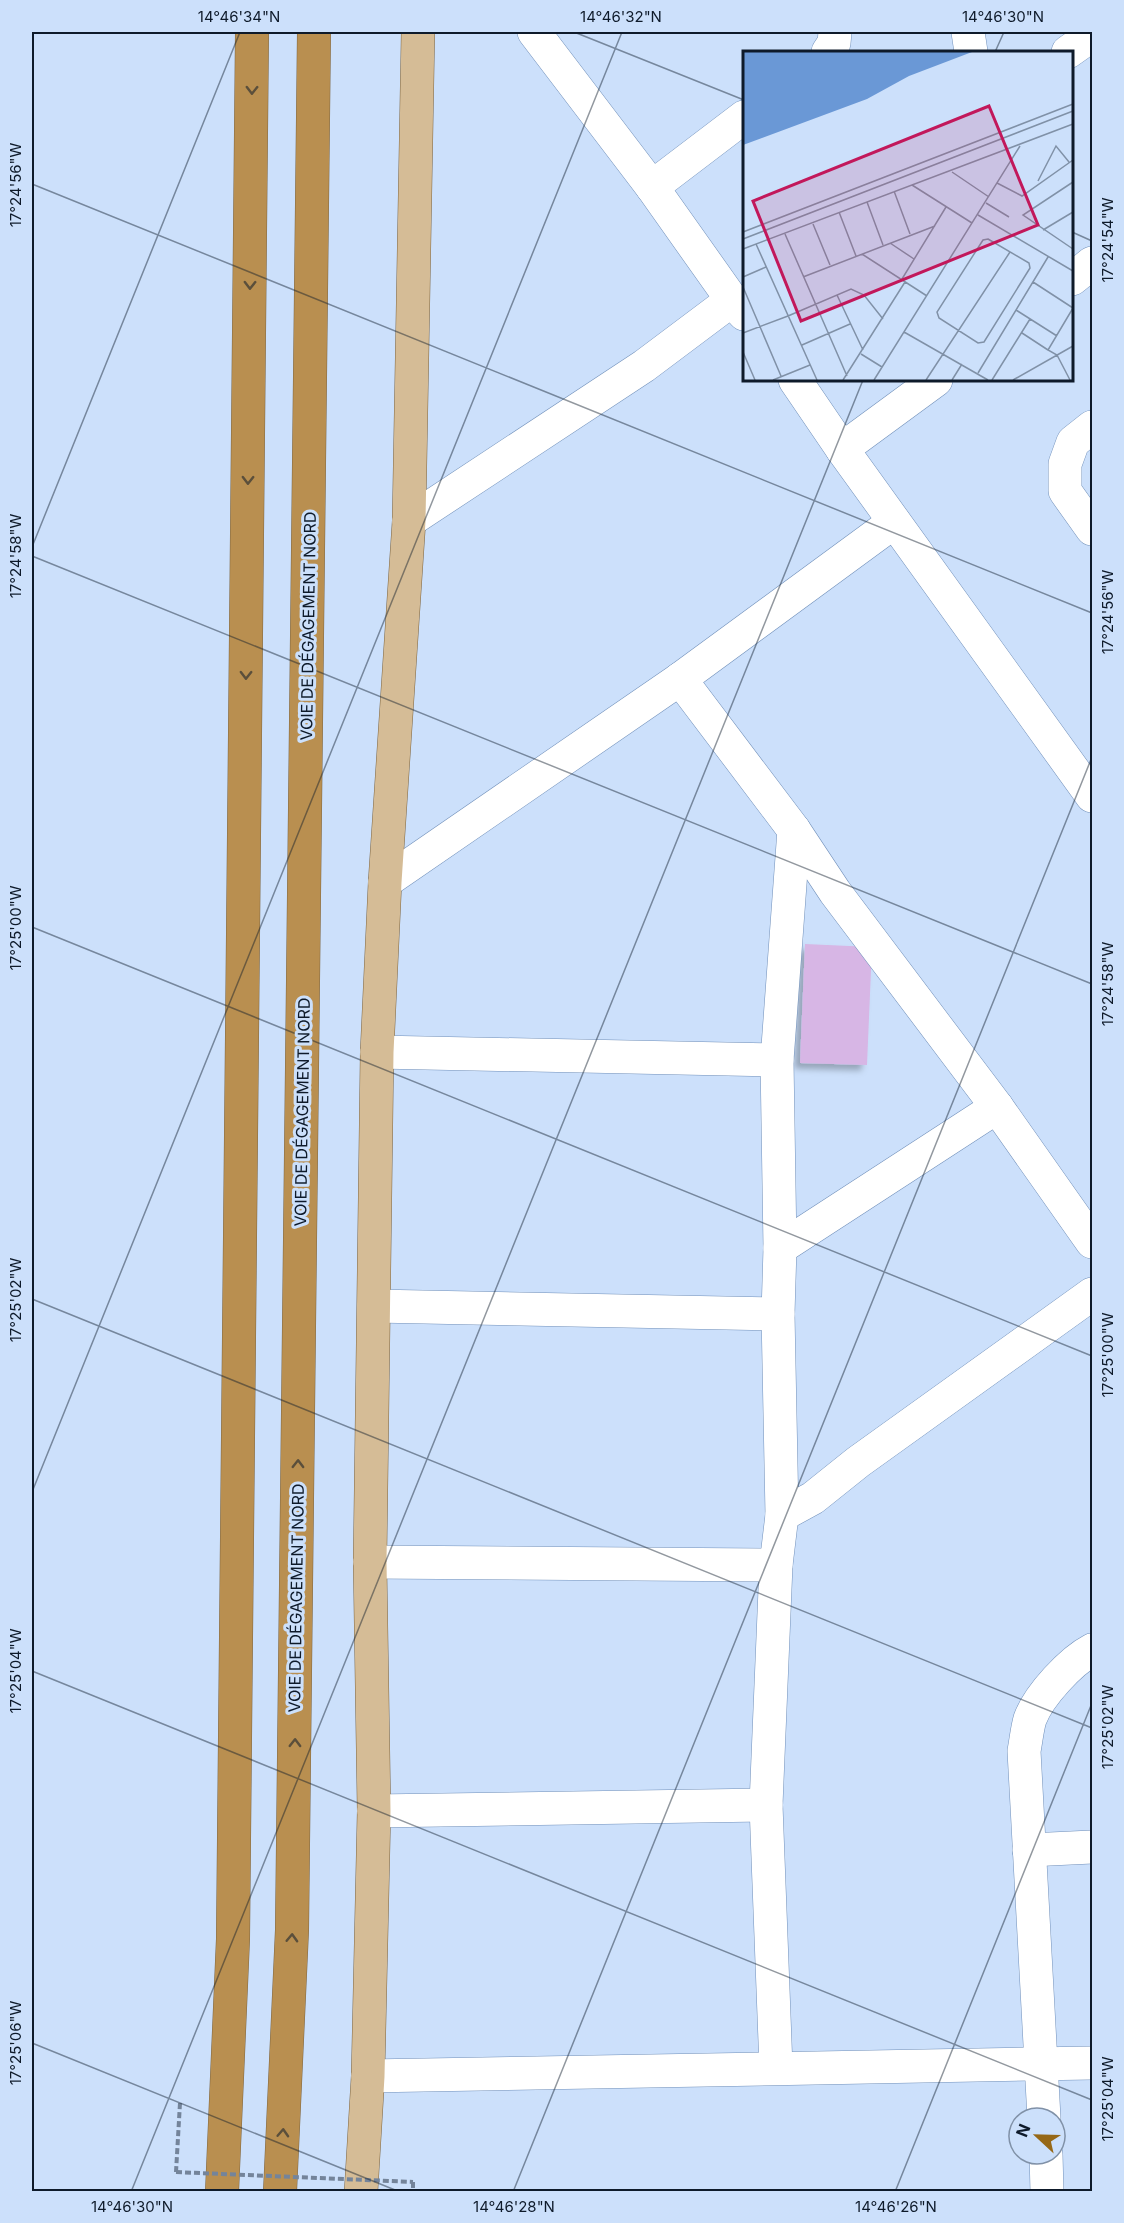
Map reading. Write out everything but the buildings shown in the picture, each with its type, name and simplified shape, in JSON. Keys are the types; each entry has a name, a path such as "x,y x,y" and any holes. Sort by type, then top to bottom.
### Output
{"highway":[{"path":"222,2192 233,1938 252,32"},
{"name":"VOIE DE DÉGAGEMENT NORD","path":"280,2192 292,1930 314,32"}],"main road":[{"path":"361,2192 368,2076 374,1811 370,1562 378,1052 385,882 409,521 418,32"}],"street":[{"path":"409,521 738,307 652,187 534,32"},
{"path":"829,51 834,43 835,32"},
{"path":"968,32 971,51"},
{"path":"1069,51 1092,35"},
{"path":"652,187 743,118"},
{"path":"1073,277 1092,263"},
{"path":"796,381 894,522 1092,796"},
{"path":"842,449 935,381"},
{"path":"1092,428 1073,442 1065,464 1065,491 1092,529"},
{"path":"385,882 680,679 894,522"},
{"path":"680,679 794,830 835,892 997,1107 1092,1242"},
{"path":"776,2068 766,1805 776,1565 782,1515 777,1060 794,830"},
{"path":"378,1052 777,1060"},
{"path":"780,1248 997,1107"},
{"path":"782,1515 813,1498 858,1462 1092,1294"},
{"path":"374,1306 778,1314"},
{"path":"370,1562 776,1565"},
{"path":"1043,2106 1024,1752 1030,1718 1053,1683 1081,1656 1092,1650"},
{"path":"374,1811 766,1805"},
{"path":"1029,1850 1092,1847"},
{"path":"368,2076 1092,2063"},
{"path":"1046,2166 1047,2192"}],"path":[{"path":"180,2103 176,2172 413,2182 413,2192"}]}
